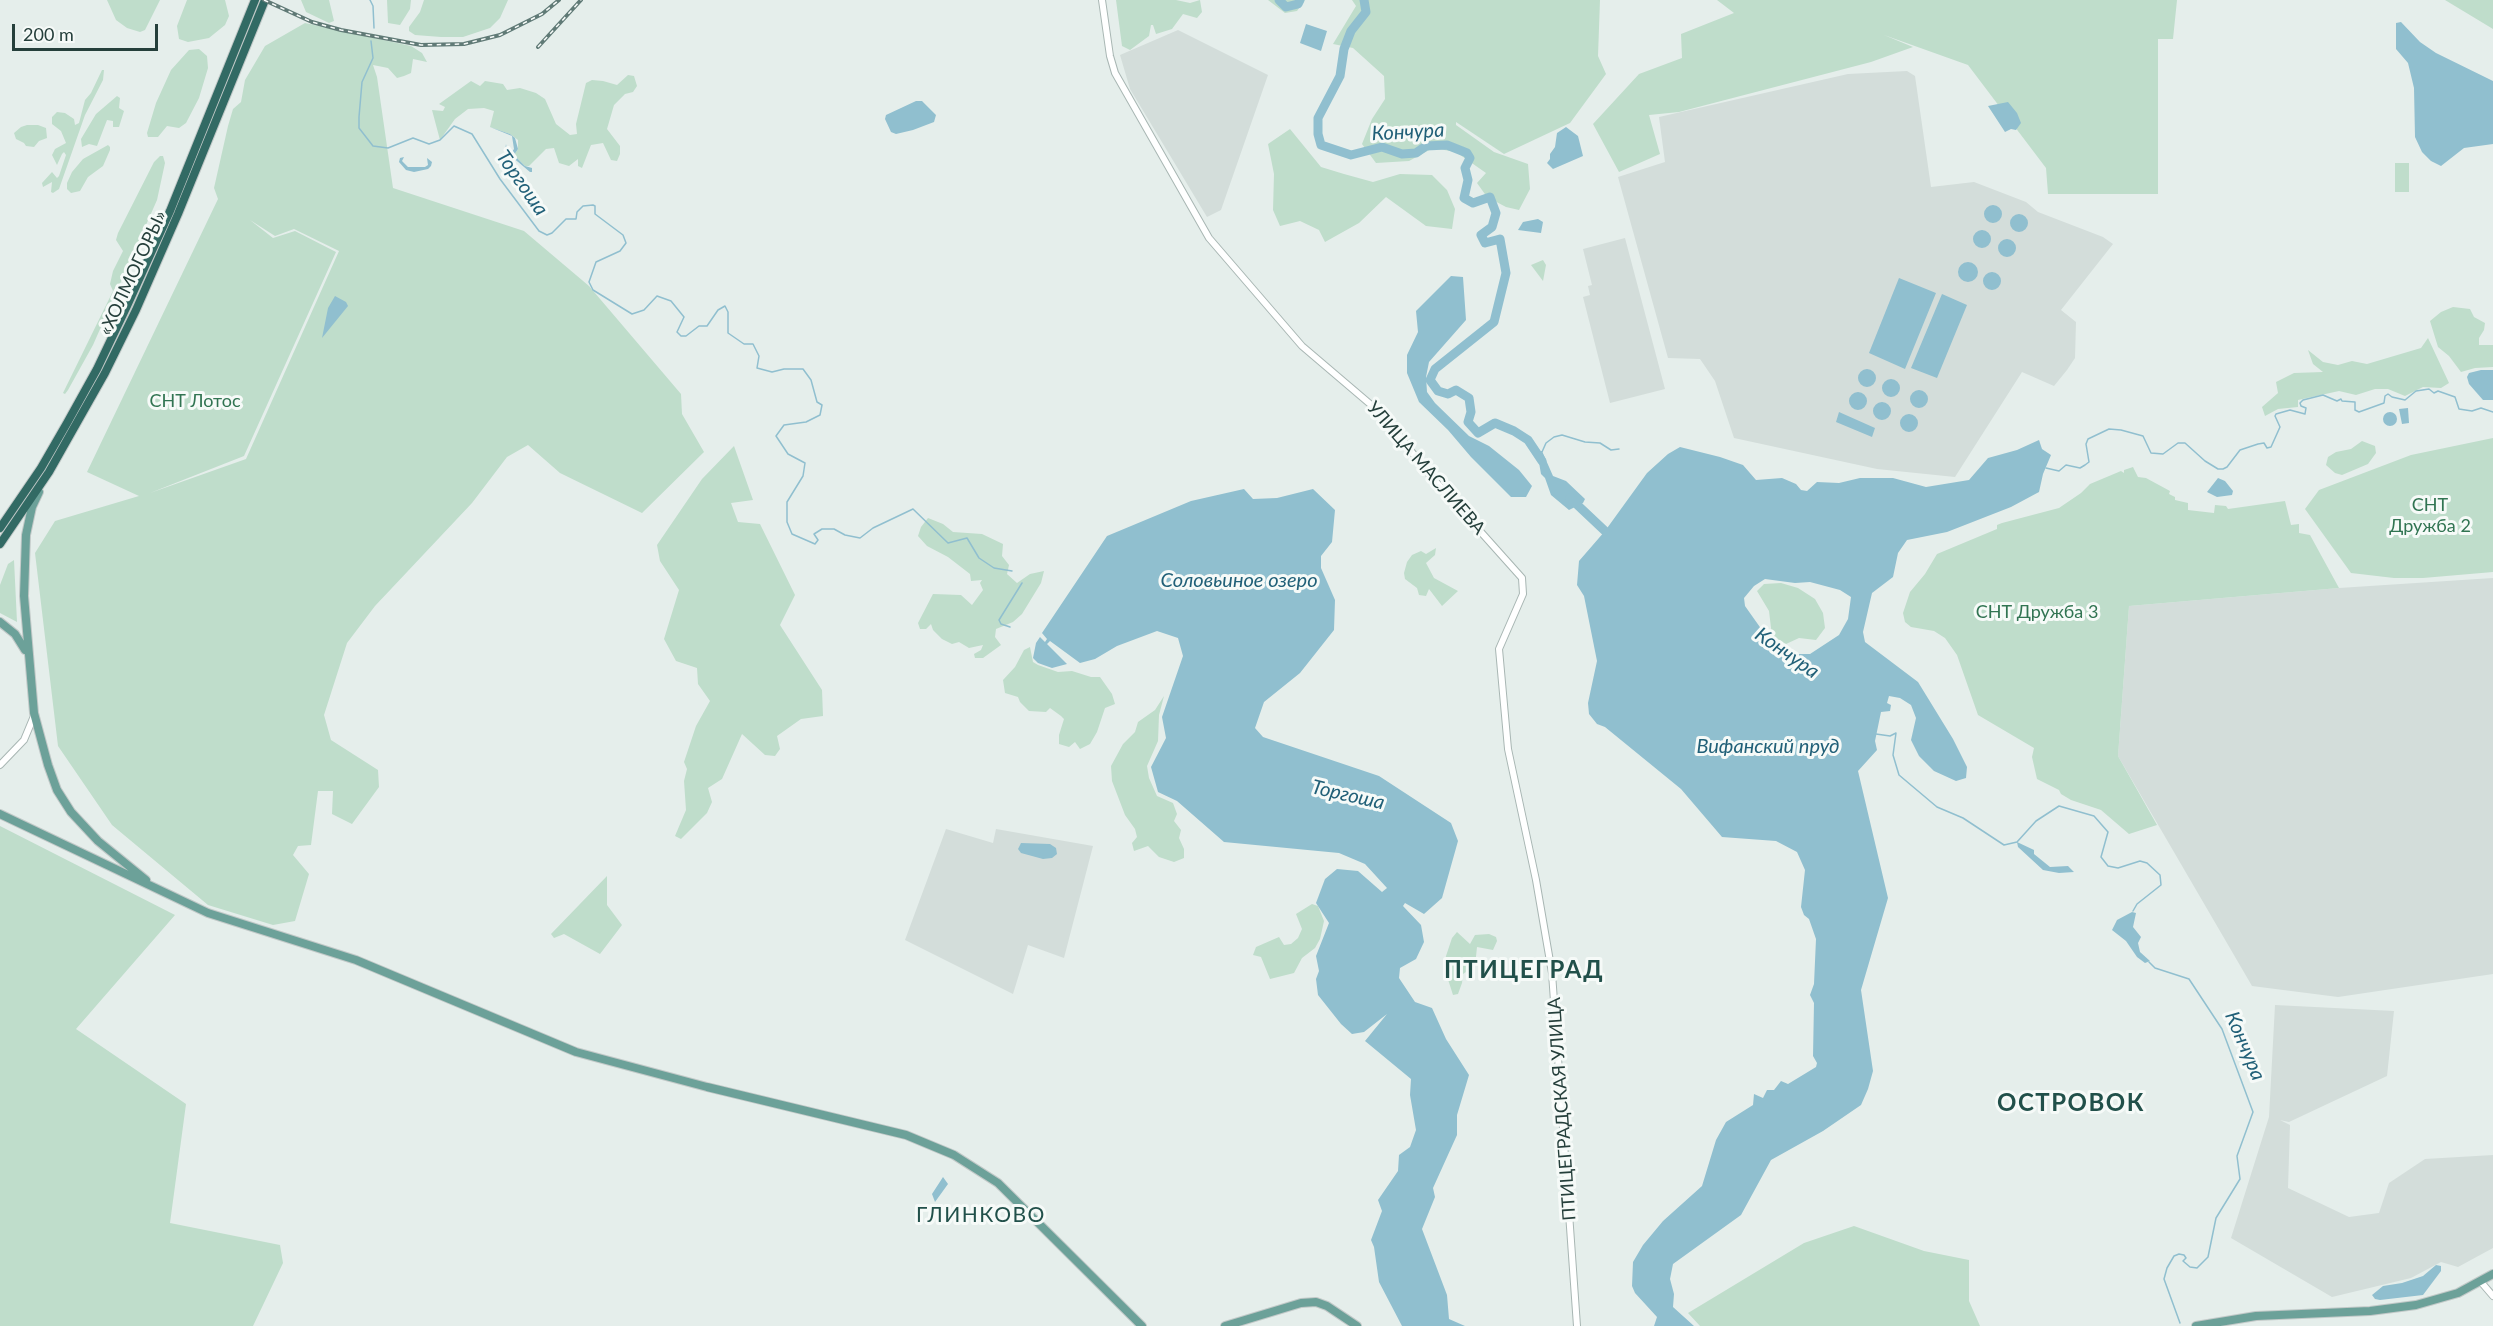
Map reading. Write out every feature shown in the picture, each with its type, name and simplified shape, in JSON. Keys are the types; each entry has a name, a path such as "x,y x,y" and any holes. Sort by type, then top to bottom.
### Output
{"highway":[{"name":"«ХОЛМОГОРЫ»","path":"0,528 41,468 97,369 116,330 170,211 255,0"},
{"name":"«ХОЛМОГОРЫ»","path":"0,544 49,472 105,373 178,214 266,0"}],"main road":[{"path":"49,472 32,507 26,535 24,597 34,712 52,778 67,806 98,841 156,889"},
{"path":"0,622 15,634 28,660"},
{"path":"0,814 208,914 356,960 576,1052 707,1087 906,1135 954,1155 998,1183 1142,1326"},
{"path":"2196,1326 2256,1316 2370,1311 2415,1305 2458,1293 2493,1274"},
{"path":"1225,1326 1301,1303 1316,1302 1327,1305 1357,1326"}],"street":[{"name":"УЛИЦА МАСЛИЕВА","path":"1102,0 1110,56 1115,73 1204,231 1302,346 1383,415 1429,474 1521,578"},
{"name":"ПТИЦЕГРАДСКАЯ УЛИЦА","path":"1521,578 1523,594 1499,649 1508,749 1536,880 1552,974 1577,1326"},
{"path":"0,765 24,740 32,726 34,712"},
{"path":"2481,1282 2493,1296"}],"shaded area":[{"path":"1178,30 1268,75 1221,210 1207,217 1130,89 1120,55"},
{"path":"1907,71 1915,76 1931,187 1974,182 2026,202 2038,212 2103,237 2113,244 2061,310 2076,322 2075,358 2067,370 2054,386 2022,372 1955,477 1877,469 1734,438 1715,381 1700,359 1668,358 1618,177 1665,162 1659,117 1848,74"},
{"path":"1625,238 1665,389 1610,403 1583,297 1590,295 1588,286 1592,285 1583,249"},
{"path":"2493,578 2493,974 2338,997 2252,986 2118,756 2129,606 2339,588"},
{"path":"946,829 993,843 996,829 1093,846 1064,958 1028,945 1013,994 905,940"},
{"path":"2275,1005 2394,1011 2387,1076 2289,1122 2280,1120 2290,1125 2288,1188 2349,1217 2379,1213 2389,1183 2425,1159 2493,1155 2493,1248 2458,1267 2441,1262 2411,1278 2332,1297 2231,1238 2269,1117"}],"green space":[{"path":"107,0 160,0 145,30 140,32 127,28 116,20"},
{"path":"187,0 225,0 229,16 225,25 209,38 188,42 179,39 177,26"},
{"path":"301,0 329,0 334,21 329,23 306,12"},
{"path":"387,0 411,0 410,9 400,25 388,23"},
{"path":"424,0 508,0 500,18 490,28 463,37 441,37 415,35 409,31"},
{"path":"1116,0 1176,0 1190,3 1200,0 1202,12 1197,18 1183,14 1172,29 1156,34 1151,25 1149,36 1130,50 1122,46"},
{"path":"1268,0 1305,0 1297,11 1285,13"},
{"path":"1352,0 1600,0 1598,56 1606,74 1570,123 1504,154 1456,122 1456,125 1494,152 1528,164 1530,189 1519,210 1506,207 1487,197 1477,183 1486,173 1456,152 1433,148 1409,161 1376,163 1362,144 1372,119 1385,99 1384,76 1353,48 1333,44 1356,6"},
{"path":"1717,0 2177,0 2173,39 2158,39 2158,194 2048,194 2046,168 1968,65 1884,35 1913,47 1871,62 1679,112 1649,115 1660,154 1619,172 1593,124 1639,74 1682,58 1681,34 1734,13"},
{"path":"2445,0 2493,0 2493,29"},
{"name":"СНТ Лотос","path":"305,23 411,46 422,53 427,62 413,59 411,73 397,78 388,68 373,65 377,77 393,188 524,231 589,286 681,394 682,414 704,452 642,513 560,473 528,445 507,457 472,503 375,606 347,643 324,715 331,740 378,770 379,787 352,824 332,814 333,791 318,791 311,845 298,846 293,855 309,874 295,921 273,925 208,905 112,825 58,746 35,553 55,521 139,496 87,472 218,199 214,188 233,109 241,102 245,80 265,46","holes":["250,220 275,236 294,229 339,251 246,459 150,493 244,456 336,252 295,231 273,238"]},
{"path":"199,49 207,56 208,68 199,98 186,123 179,128 167,126 158,137 148,137 147,133 156,103 171,70 189,50"},
{"path":"104,70 103,80 85,115 59,189 53,193 51,192 52,182 43,187 42,183 52,172 57,178 59,176 66,155 64,152 62,154 57,165 52,155 55,149 66,143 61,131 52,124 52,117 57,112 65,113 74,119 75,125 79,123 85,100"},
{"path":"628,75 634,76 637,86 633,92 625,94 614,105 607,129 620,146 617,161 611,160 603,143 591,145 582,168 578,166 578,159 569,166 559,163 554,148 546,149 529,166 525,166 514,155 518,149 518,140 510,134 490,127 494,111 484,108 468,109 455,119 440,140 432,110 443,111 445,107 439,104 471,81 480,86 485,81 503,84 507,90 520,88 536,93 545,99 556,124 570,135 577,134 576,124 586,83 592,80 617,85"},
{"path":"117,96 120,98 119,108 124,111 119,127 113,127 113,121 107,120 97,146 89,144 82,147 81,139 96,114"},
{"path":"27,125 46,128 47,138 39,141 34,147 26,146 16,139 14,133"},
{"path":"1290,129 1321,167 1373,182 1400,174 1432,175 1447,190 1455,209 1452,229 1426,226 1386,197 1359,223 1325,242 1319,230 1300,221 1280,226 1273,210 1274,174 1268,144"},
{"path":"108,145 110,150 103,166 88,177 80,191 71,193 67,189 67,183 72,172 83,159"},
{"path":"163,156 165,163 157,200 93,345 65,394 63,393 113,291 110,284 113,271 123,251 116,240 118,233 154,162"},
{"path":"2395,163 2409,163 2409,192 2395,192"},
{"path":"1543,260 1546,265 1543,281 1531,265"},
{"path":"2453,307 2470,309 2474,317 2485,323 2479,338 2479,345 2493,345 2493,367 2461,372 2449,356 2438,347 2430,321 2441,312"},
{"path":"2428,338 2449,383 2441,388 2423,387 2405,396 2388,389 2375,389 2356,395 2339,391 2298,400 2298,407 2278,409 2265,416 2262,407 2278,393 2276,382 2294,373 2323,372 2313,364 2308,350 2323,362 2338,365 2352,361 2367,364 2421,348"},
{"name":"СНТ Дружба 2","path":"2493,438 2493,572 2423,578 2394,578 2351,573 2305,509 2319,490 2411,455"},
{"path":"2362,441 2375,446 2376,453 2368,464 2342,475 2335,473 2326,465 2328,457 2336,452 2351,449"},
{"path":"734,446 753,500 731,503 738,522 760,524 795,595 780,625 822,690 823,716 801,719 777,736 780,749 775,756 765,755 742,734 722,779 708,788 712,802 707,813 681,839 675,836 686,810 684,781 687,769 684,762 696,726 710,701 698,684 697,668 676,661 664,639 679,590 660,561 657,545 702,479"},
{"name":"СНТ Дружба 3","path":"2133,467 2138,477 2146,478 2170,491 2169,494 2175,497 2175,500 2188,503 2188,510 2214,513 2215,505 2226,506 2228,509 2285,501 2291,525 2299,524 2299,533 2310,535 2339,588 2129,606 2118,756 2157,825 2129,834 2101,810 2071,800 2059,790 2037,779 2032,757 2034,748 1978,715 1957,655 1945,638 1934,631 1911,627 1905,622 1903,613 1910,592 1925,574 1937,554 1997,529 1997,525 2002,523 2059,508 2090,484 2121,471 2124,473 2124,470"},
{"path":"928,518 943,524 953,532 982,534 1003,544 1002,556 1009,565 1007,574 1017,583 1030,574 1044,571 1041,583 1022,614 1013,622 996,629 995,637 1001,645 983,658 975,658 974,654 981,650 983,645 969,648 959,642 952,644 942,639 933,630 931,624 926,629 920,629 918,623 933,594 961,595 972,605 983,590 980,583 982,580 971,581 970,574 948,557 927,546 918,536"},
{"path":"1436,548 1435,555 1426,563 1434,578 1458,591 1442,606 1429,589 1426,596 1419,595 1417,588 1405,579 1404,573 1412,555 1421,551 1426,554"},
{"path":"14,560 17,622 0,613 0,585 8,564"},
{"path":"1781,583 1798,588 1815,599 1823,613 1825,628 1816,640 1799,638 1786,644 1772,636 1769,611 1757,591 1764,584"},
{"path":"1030,647 1033,662 1038,665 1058,672 1072,671 1091,677 1100,677 1112,694 1115,704 1105,708 1097,732 1090,744 1080,749 1075,742 1069,747 1059,744 1064,719 1061,716 1050,708 1046,712 1029,711 1018,697 1005,693 1003,680 1015,667 1024,650"},
{"path":"1164,696 1159,715 1158,741 1147,766 1149,778 1157,796 1173,803 1177,814 1174,821 1181,830 1179,838 1184,849 1184,858 1174,862 1159,857 1148,846 1134,851 1132,843 1137,837 1135,829 1125,815 1112,781 1111,766 1123,744 1135,732 1138,722 1155,710"},
{"path":"0,826 175,915 76,1029 186,1104 170,1223 280,1245 283,1263 253,1326 0,1326"},
{"path":"607,876 607,905 622,925 600,954 564,934 554,938 551,934"},
{"path":"1312,904 1318,906 1324,921 1320,939 1315,948 1302,958 1294,973 1270,979 1261,957 1253,955 1256,947 1279,937 1284,945 1291,944 1298,938 1302,929 1296,914"},
{"path":"1457,932 1470,944 1475,935 1489,934 1496,937 1497,941 1493,950 1477,947 1475,966 1463,974 1458,994 1453,995 1444,967 1452,938"},
{"path":"1854,1226 1924,1251 1969,1260 1969,1301 1980,1326 1700,1326 1688,1313 1804,1243"}],"water":[{"path":"2401,22 2420,42 2436,53 2493,81 2493,144 2464,148 2441,166 2431,161 2422,152 2415,137 2414,88 2408,63 2396,49 2396,23"},
{"path":"1306,24 1327,31 1321,51 1300,43"},
{"path":"916,101 922,101 936,115 934,122 896,134 891,132 885,119 886,115"},
{"path":"2008,102 2017,113 2021,123 2016,130 2011,129 2005,132 1988,106"},
{"path":"490,127 510,134 515,138 518,149 514,155 525,166 532,168 532,172 505,151 506,144 507,150 512,152 514,149 512,136"},
{"path":"1566,127 1578,136 1583,156 1553,169 1547,163 1555,147 1557,133"},
{"path":"404,157 402,161 408,167 425,167 428,165 427,158 432,162 431,166 428,169 414,172 406,170 399,162 400,158"},
{"path":"1989,205 1997,205 2002,210 2000,221 1989,223 1984,218 1984,210"},
{"path":"2015,214 2023,214 2028,219 2026,230 2015,232 2010,227 2010,219"},
{"path":"1538,219 1543,222 1541,233 1518,230 1523,222"},
{"path":"1978,230 1986,230 1991,235 1989,246 1978,248 1973,243 1973,235"},
{"path":"2003,239 2011,239 2016,244 2014,255 2003,257 1998,252 1998,244"},
{"path":"1968,262 1975,265 1978,272 1975,279 1968,282 1961,279 1958,272 1961,265"},
{"path":"1988,272 1996,272 2001,277 1999,288 1988,290 1983,285 1983,277"},
{"path":"1451,276 1463,277 1466,320 1429,362 1426,377 1427,392 1435,403 1469,436 1489,446 1519,470 1532,486 1526,497 1511,497 1471,457 1448,430 1419,402 1407,373 1407,355 1418,332 1416,311"},
{"path":"1899,278 1936,293 1905,369 1869,353"},
{"path":"1942,294 1967,305 1937,378 1911,368"},
{"path":"335,296 346,302 348,306 322,338 328,308"},
{"path":"1863,369 1871,369 1876,374 1874,385 1863,387 1858,382 1858,374"},
{"path":"2493,370 2493,400 2483,400 2469,384 2467,377 2469,373"},
{"path":"1887,379 1895,379 1900,384 1898,395 1887,397 1882,392 1882,384"},
{"path":"1915,390 1923,390 1928,395 1926,406 1915,408 1910,403 1910,395"},
{"path":"1854,392 1862,392 1867,397 1865,408 1854,410 1849,405 1849,397"},
{"path":"1878,402 1886,402 1891,407 1889,418 1878,420 1873,415 1873,407"},
{"path":"2408,408 2409,423 2402,424 2399,409"},
{"path":"1839,412 1875,428 1872,437 1836,422"},
{"path":"2390,412 2395,414 2397,419 2395,424 2390,426 2385,424 2383,419 2385,414"},
{"path":"1905,414 1913,414 1918,419 1916,430 1905,432 1900,427 1900,419"},
{"name":"Вифанский пруд","path":"2039,440 2042,449 2051,455 2039,492 2011,507 1947,532 1907,540 1898,553 1893,577 1872,593 1863,632 1865,642 1918,682 1953,739 1967,767 1966,778 1956,781 1934,771 1919,756 1911,740 1916,718 1911,705 1900,698 1889,696 1887,703 1891,705 1890,711 1881,712 1875,741 1877,750 1858,771 1888,898 1861,990 1873,1071 1868,1089 1861,1105 1823,1131 1771,1160 1741,1215 1673,1264 1670,1279 1674,1294 1673,1307 1694,1326 1654,1326 1657,1317 1635,1293 1632,1286 1633,1262 1643,1245 1663,1221 1702,1186 1716,1140 1726,1122 1753,1105 1754,1094 1763,1098 1767,1090 1774,1090 1781,1081 1788,1084 1816,1067 1817,1063 1813,1056 1814,1003 1810,995 1814,984 1816,939 1809,919 1804,915 1801,907 1805,870 1797,852 1776,841 1722,837 1681,789 1605,727 1597,724 1589,714 1588,703 1597,661 1584,596 1577,585 1579,561 1605,531 1647,473 1668,454 1680,447 1743,465 1756,480 1782,478 1796,484 1801,490 1807,491 1817,482 1839,483 1860,478 1893,478 1926,487 1969,480 1988,458 2017,450","holes":["1765,579 1795,583 1810,582 1840,590 1851,597 1848,619 1839,635 1810,654 1782,654 1774,647 1745,606 1744,598 1754,586"]},
{"path":"1537,451 1542,451 1553,476 1566,481 1585,499 1583,503 1569,510 1551,495 1545,478 1541,474"},
{"path":"2218,478 2225,481 2233,491 2232,495 2217,497 2207,492"},
{"name":"Соловьиное озеро","path":"1244,489 1253,499 1277,498 1313,489 1335,510 1332,542 1321,556 1321,568 1335,600 1334,630 1300,673 1264,702 1255,728 1263,737 1379,776 1451,823 1458,841 1442,898 1424,914 1405,903 1403,906 1421,925 1424,942 1416,959 1400,968 1399,978 1415,1002 1432,1008 1446,1039 1469,1075 1457,1115 1457,1135 1433,1188 1435,1197 1422,1229 1447,1295 1449,1319 1465,1326 1402,1326 1379,1282 1371,1240 1382,1211 1378,1200 1398,1171 1399,1155 1410,1147 1416,1130 1410,1095 1411,1079 1365,1041 1387,1014 1364,1032 1352,1034 1318,995 1316,979 1319,971 1316,956 1329,923 1316,903 1325,879 1337,869 1358,871 1382,892 1387,888 1365,864 1339,853 1224,842 1177,801 1158,792 1151,767 1166,738 1162,717 1183,656 1178,638 1157,631 1117,646 1095,659 1080,663 1050,641 1047,644 1067,664 1052,668 1038,663 1033,658 1036,643 1040,637 1045,642 1047,639 1042,633 1107,536 1191,501"},
{"path":"2017,842 2034,850 2034,854 2050,867 2068,866 2074,872 2059,873 2043,870 2018,847"},
{"path":"1021,843 1050,844 1056,848 1057,854 1052,858 1043,859 1021,853 1018,849"},
{"path":"2132,912 2136,913 2133,927 2141,937 2138,943 2140,952 2150,961 2145,963 2137,957 2126,941 2112,930 2117,920"},
{"path":"943,1177 948,1184 935,1202 932,1194"},
{"path":"2436,1265 2441,1266 2441,1271 2423,1295 2380,1300 2375,1299 2372,1295 2383,1286 2423,1276"}],"waterway":[{"name":"Торгоша","path":"370,0 373,6 374,28"},
{"name":"Кончура","path":"1279,0 1286,7 1298,4 1300,0"},
{"name":"Кончура","path":"1364,0 1366,12 1351,31 1344,49 1340,76 1318,118 1321,145 1351,155 1382,147 1402,154 1416,153 1426,146 1447,145 1467,153 1470,158 1465,168 1468,180 1464,198 1473,203 1490,197 1496,213 1492,227 1481,235 1485,243 1500,239 1506,273 1494,322 1435,369 1430,380 1438,391 1448,394 1456,390 1469,398 1471,412 1468,422 1478,433 1495,423 1514,431 1528,440 1542,461"},
{"name":"Торгоша","path":"371,41 373,58 362,82 359,128 373,146 388,148 413,138 429,144 440,140 454,126 472,134 500,179 539,231 547,235 552,233 566,219 576,219 577,212 583,206 593,205 595,214 623,235 626,243 620,251 596,262 589,282 593,290 632,314 644,310 657,296 671,301 684,317 677,332 681,336 686,336 699,326 707,326 718,310 725,306 728,312 728,333 744,344 753,344 759,356 757,368 772,372 784,369 803,369 811,380 817,402 822,405 820,415 806,422 784,425 776,436 788,454 805,463 803,476 787,502 787,522 792,534 815,544 818,540 814,534 822,529 834,529 845,535 860,538 873,528 913,509 948,543 967,538 979,558 994,568 1012,571"},
{"path":"2046,468 2059,471 2066,465 2080,468 2085,465 2089,462 2086,444 2088,439 2109,429 2143,436 2151,453 2163,454 2178,443 2185,443 2205,461 2218,469 2223,469 2240,450 2264,443 2267,448 2271,447 2280,427 2276,414 2290,410 2305,414 2306,408 2300,403 2303,400 2323,395 2337,401 2341,399 2355,402 2355,410 2359,412 2384,403 2385,396 2388,394 2405,400 2416,391 2429,389 2434,393 2438,391 2455,397 2459,409 2472,411 2481,408 2493,412"},
{"path":"1542,452 1546,443 1562,435 1585,442 1600,443 1611,450 1619,449"},
{"name":"Кончура","path":"1570,498 1605,531"},
{"name":"Торгоша","path":"1010,627 1001,624 999,620 1022,583"},
{"name":"Кончура","path":"1876,734 1890,736 1896,733 1893,755 1899,775 1937,807 1963,818 2004,845 2017,842 2036,821 2059,806 2094,816 2108,832 2101,857 2108,866 2118,868 2140,861 2147,863 2160,875 2161,885 2137,904 2133,911"},
{"name":"Кончура","path":"2149,962 2155,968 2189,979 2222,1029 2253,1112 2237,1156 2240,1179 2216,1218 2208,1257 2197,1268 2190,1267 2183,1261 2186,1258 2184,1255 2179,1254 2174,1256 2167,1268 2164,1279 2180,1323"}],"railway":[{"path":"264,0 312,22 341,30 421,45 464,44 500,35 542,14 559,0"},
{"path":"538,47 581,0"}],"district":[{"name":"ПТИЦЕГРАД","path":"1524,970"},
{"name":"ОСТРОВОК","path":"2071,1103"},
{"name":"ГЛИНКОВО","path":"981,1215"}]}
